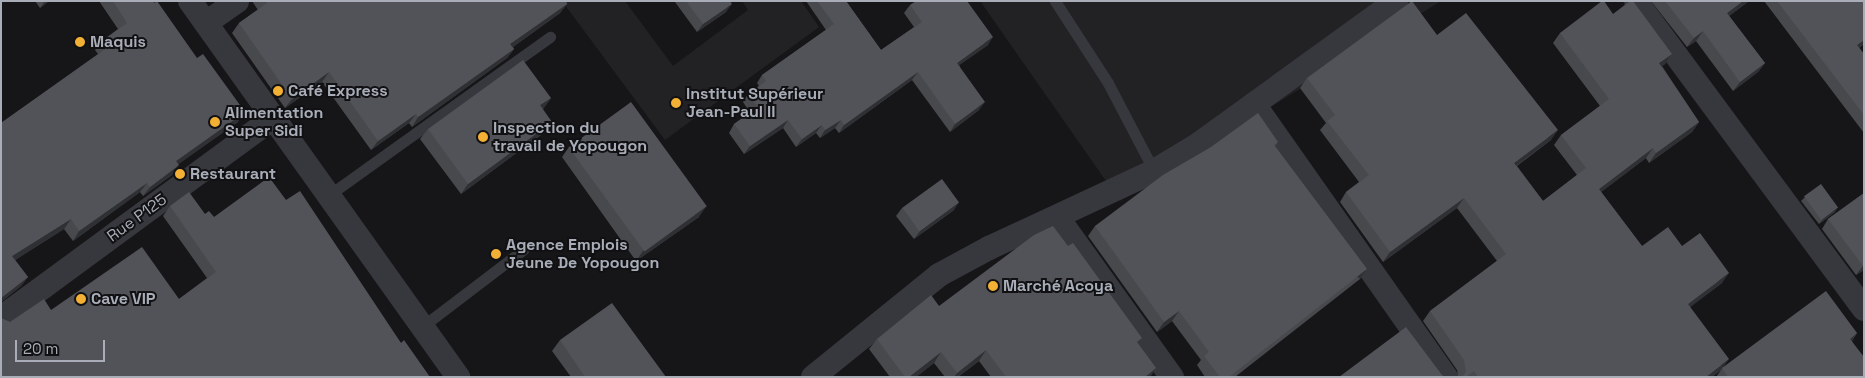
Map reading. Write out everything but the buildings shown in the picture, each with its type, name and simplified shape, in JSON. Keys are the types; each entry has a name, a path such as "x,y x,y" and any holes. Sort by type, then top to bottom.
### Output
{"street":[{"path":"190,1 458,377"},
{"path":"206,23 237,1"},
{"path":"813,377 940,276 989,248 1058,218 1154,171 1196,146 1396,1"},
{"path":"1636,1 1864,309"},
{"path":"1254,104 1446,377"},
{"name":"Rue P125","path":"1,318 273,118"},
{"path":"1058,218 1172,377"}],"lane":[{"path":"1054,1 1108,83 1154,171"},
{"path":"329,195 550,37"},
{"path":"423,326 524,249"}],"shaded area":[{"name":"Institut Supérieur Jean-Paul II","path":"562,1 625,1 673,66 748,10 742,1 801,1 819,27 665,140"},
{"path":"980,1 1441,1 1120,201"}],"place":[{"name":"Maquis","path":"80,42"},
{"name":"Café Express","path":"278,91"},
{"name":"Institut Supérieur Jean-Paul II","path":"676,103"},
{"name":"Alimentation Super Sidi","path":"215,122"},
{"name":"Inspection du travail de Yopougon","path":"483,137"},
{"name":"Restaurant","path":"180,174"},
{"name":"Agence Emplois Jeune De Yopougon","path":"496,254"},
{"name":"Marché Acoya","path":"993,286"},
{"name":"Cave VIP","path":"81,299"}]}
